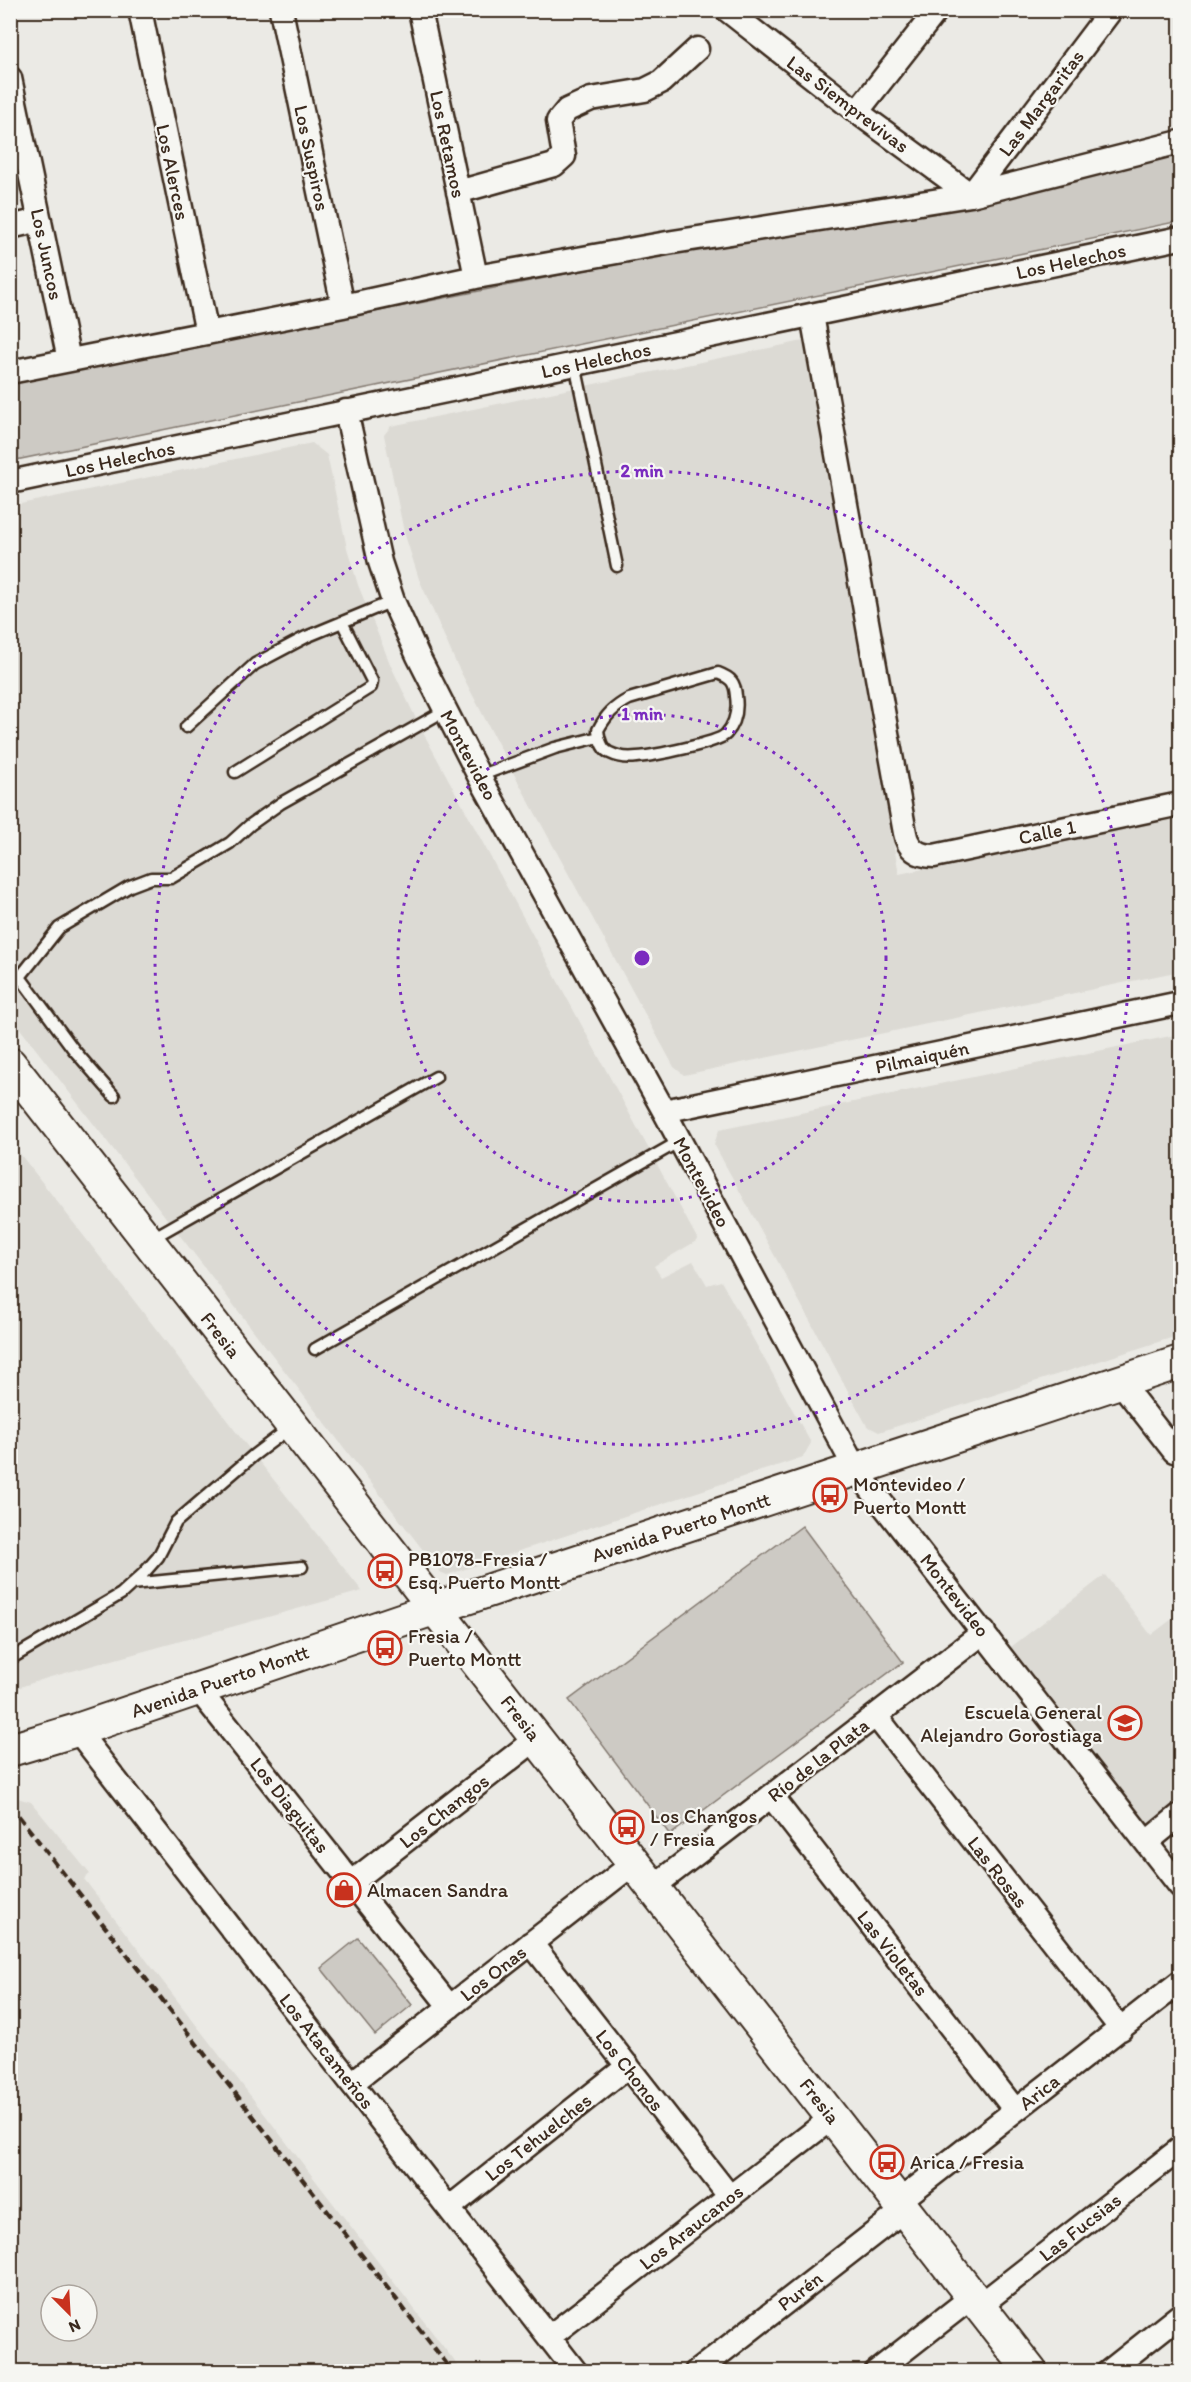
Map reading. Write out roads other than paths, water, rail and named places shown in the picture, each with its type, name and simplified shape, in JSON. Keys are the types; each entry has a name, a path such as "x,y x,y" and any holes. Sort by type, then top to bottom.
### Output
{"street":[{"name":"Los Alerces","path":"140,10 207,333"},
{"name":"Los Suspiros","path":"281,10 343,306"},
{"name":"Los Retamos","path":"420,10 476,277"},
{"name":"Las Siemprevivas","path":"727,10 756,19 857,112 971,195"},
{"path":"857,112 937,10"},
{"name":"Las Margaritas","path":"971,195 1111,10"},
{"path":"458,192 554,165 564,156 558,121 567,110 591,99 645,90 661,82 697,49"},
{"name":"Los Juncos","path":"11,84 69,360"},
{"path":"10,372 343,306 476,277 673,242 971,195 1180,142"},
{"path":"10,227 40,220"},
{"name":"Los Helechos","path":"10,482 1180,238"},
{"name":"Calle 1","path":"812,315 905,833 910,846 920,854 934,856 1180,804"},
{"name":"Montevideo","path":"346,411 374,539 393,602 479,776 664,1111 856,1470 1180,1886"},
{"name":"Pilmaiquén","path":"664,1111 1180,1003"},
{"name":"Fresia","path":"13,1071 436,1608 1031,2372"},
{"name":"Avenida Puerto Montt","path":"10,1750 77,1730 436,1608 1180,1362"},
{"path":"1120,1382 1174,1451"},
{"name":"Río de la Plata","path":"653,1887 984,1632"},
{"name":"Los Diaguitas","path":"198,1689 450,2007"},
{"name":"Las Rosas","path":"876,1716 1120,2028"},
{"name":"Los Atacameños","path":"77,1730 576,2372"},
{"name":"Los Changos","path":"351,1883 537,1738"},
{"name":"Las Violetas","path":"771,1796 1016,2110"},
{"path":"1147,1842 1180,1815"},
{"name":"Los Onas","path":"351,2083 634,1863"},
{"name":"Los Chonos","path":"531,1943 730,2197"},
{"name":"Arica","path":"901,2206 1016,2110 1180,1982"},
{"name":"Los Tehuelches","path":"449,2208 628,2066"},
{"name":"Los Araucanos","path":"549,2337 833,2117"},
{"name":"Las Fucsias","path":"876,2372 976,2301 1180,2149"},
{"name":"Purén","path":"696,2372 901,2206"},
{"path":"1108,2372 1180,2315"}],"lane":[{"path":"575,364 616,566"},
{"path":"186,727 255,663 306,637 393,602"},
{"path":"235,772 371,687 372,681 342,622"},
{"path":"718,673 729,677 735,686 738,708 735,721 724,736 712,742 637,757 621,757 608,753 598,737 598,730 605,716 615,706 629,699 718,673"},
{"path":"114,1096 15,980 58,928 130,886 151,878 171,878 230,843 281,802 446,710"},
{"path":"479,776 555,748 598,737"},
{"path":"147,1241 436,1077"},
{"path":"315,1350 680,1141"},
{"path":"10,1659 121,1594 158,1557 176,1522 254,1455 292,1426"},
{"path":"132,1584 302,1567"}],"railway":[{"path":"10,1805 453,2372"}],"place":[{"name":"Montevideo / Puerto Montt","path":"830,1495"},
{"name":"PB1078-Fresia / Esq. Puerto Montt","path":"385,1571"},
{"name":"Fresia / Puerto Montt","path":"385,1648"},
{"name":"Escuela General Alejandro Gorostiaga","path":"1125,1723"},
{"name":"Los Changos / Fresia","path":"627,1827"},
{"name":"Almacen Sandra","path":"344,1890"},
{"name":"Arica / Fresia","path":"887,2162"}]}
